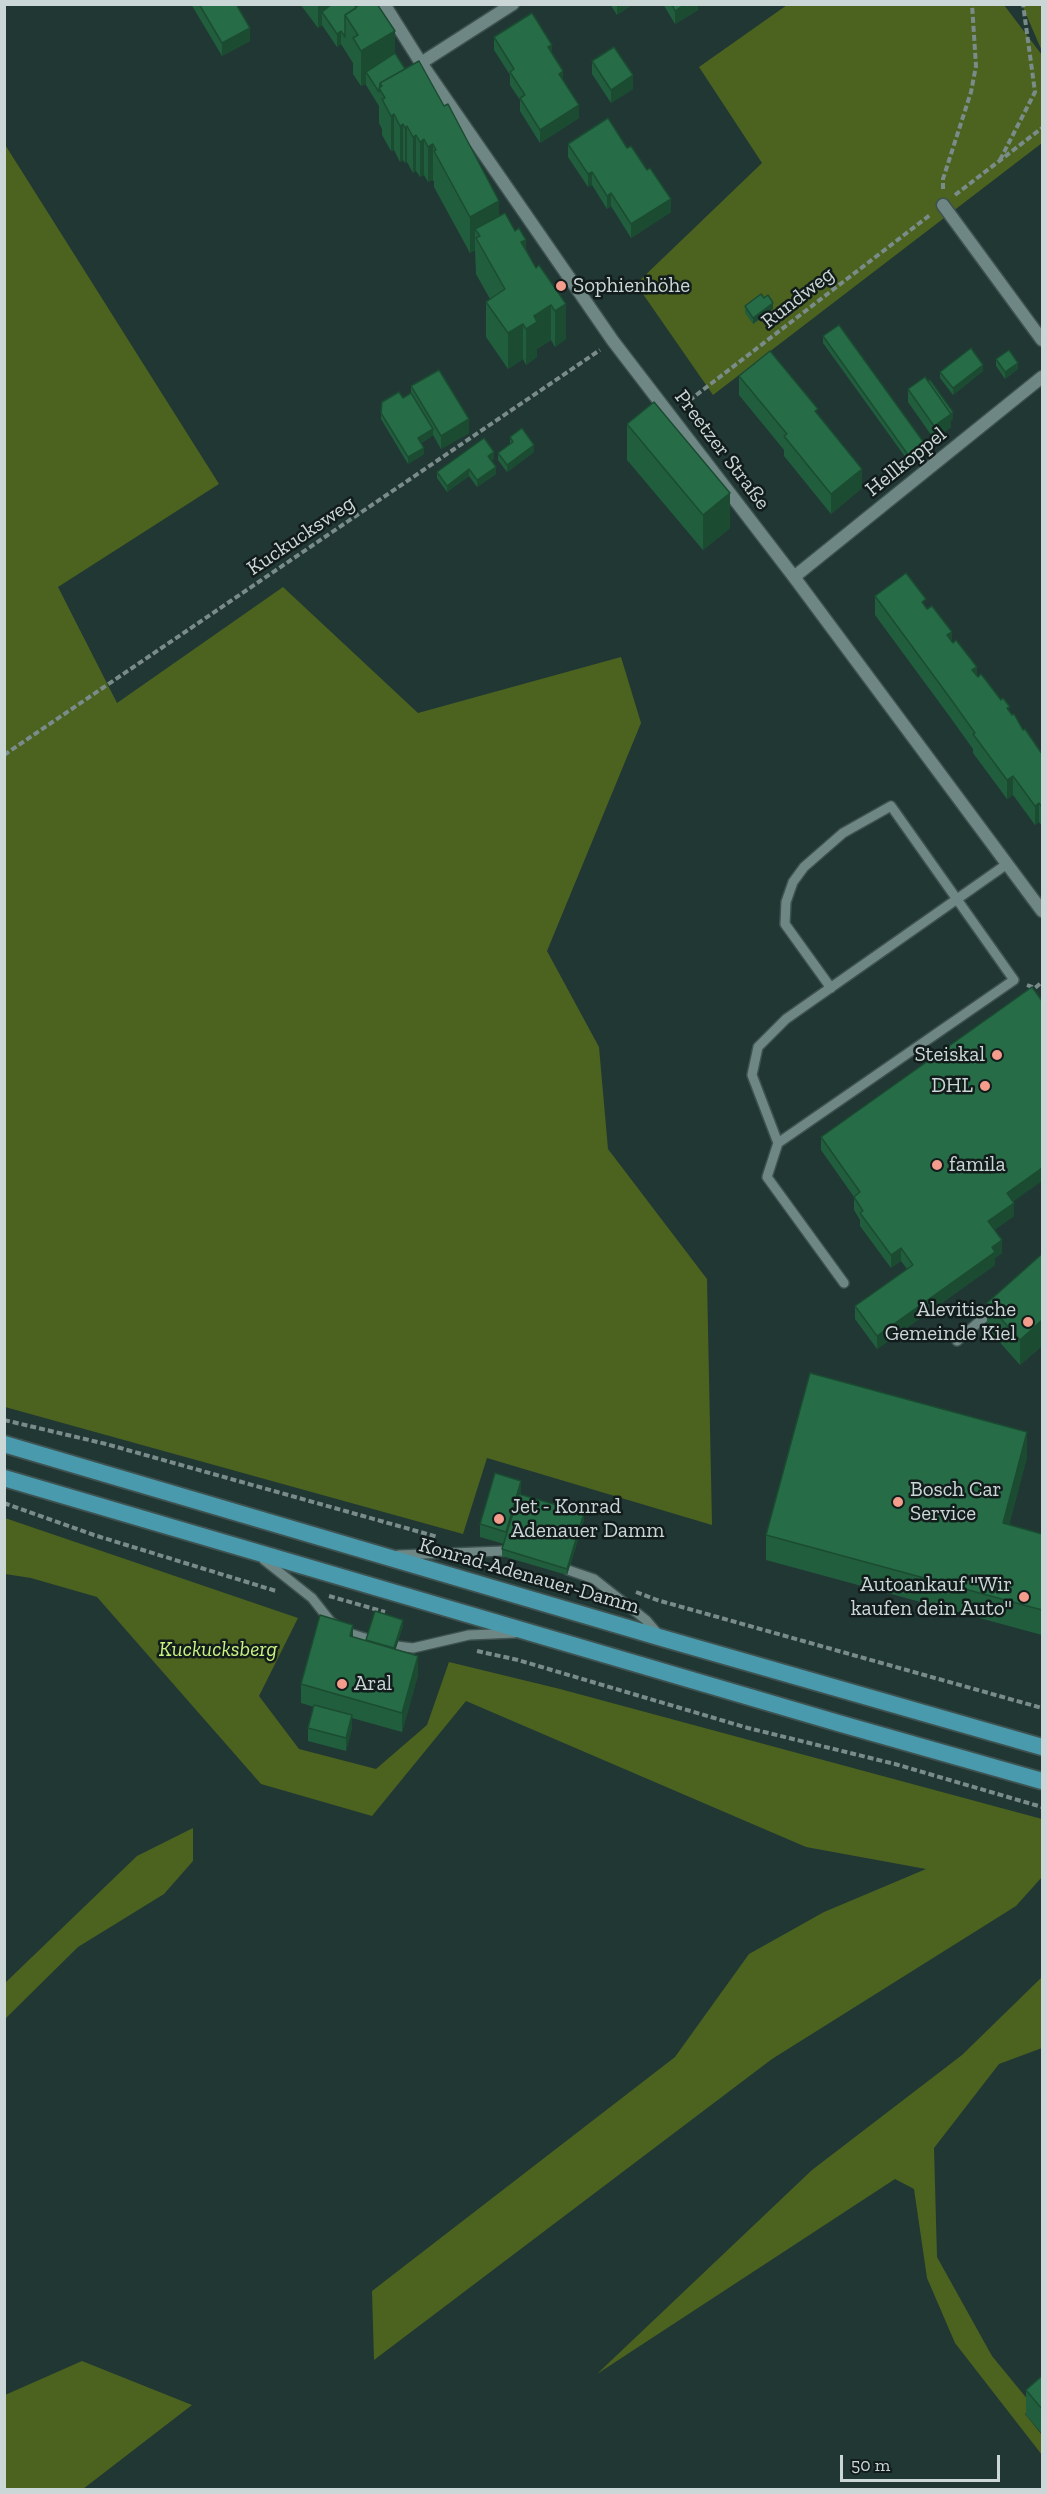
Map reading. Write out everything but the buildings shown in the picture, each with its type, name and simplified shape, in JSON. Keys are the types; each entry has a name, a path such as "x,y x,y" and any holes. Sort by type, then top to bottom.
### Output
{"highway":[{"name":"Konrad-Adenauer-Damm","path":"4,1443 662,1638 1042,1747"},
{"path":"4,1478 1042,1780"}],"street":[{"name":"Preetzer Straße","path":"384,4 421,63 614,341 794,577 1042,911"},
{"path":"421,63 513,4"},
{"path":"943,205 1042,340"},
{"name":"Hellkoppel","path":"794,577 1042,377"}],"lane":[{"path":"831,988 785,924 786,902 793,882 804,867 843,833 891,806 1014,980 778,1143 766,1177 844,1283"},
{"path":"778,1143 752,1075 758,1047 786,1019 1007,864"},
{"path":"957,1341 1000,1303"},
{"path":"250,1549 312,1598 331,1622 345,1632 368,1639"},
{"path":"378,1554 425,1555 504,1551"},
{"path":"568,1570 594,1579 646,1620 662,1638"},
{"path":"396,1646 413,1648 469,1635 531,1633"}],"path":[{"path":"943,205 943,178 971,92 976,66 972,4"},
{"path":"998,163 1035,92 1023,4"},
{"name":"Rundweg","path":"671,415 1042,128"},
{"name":"Kuckucksweg","path":"4,755 614,341"},
{"path":"4,1420 106,1444 445,1538"},
{"path":"4,1503 94,1535 266,1586 283,1594"},
{"path":"474,1552 481,1562 569,1588"},
{"path":"606,1588 619,1586 657,1600 1042,1708"},
{"path":"312,1598 328,1596 395,1615"},
{"path":"454,1638 469,1649 518,1660 748,1728 895,1764 1042,1807"}],"green space":[{"path":"787,5 1004,5 1042,55 1042,143 713,395 636,284 762,163 699,67"},
{"path":"1022,5 1042,5 1042,51 1035,35"},
{"path":"4,143 219,484 58,587 117,703 283,587 418,713 621,657 641,723 547,951 599,1047 608,1149 707,1279 712,1525 487,1458 463,1534 5,1407"},
{"name":"Kuckucksberg","path":"5,1518 298,1618 259,1696 299,1749 376,1769 427,1725 449,1662 560,1689 1042,1819 1042,1877 1016,1906 772,2059 374,2360 372,2291 675,2057 749,1954 824,1912 926,1869 806,1847 466,1701 372,1816 261,1784 97,1597 31,1578 5,1574"},
{"path":"193,1828 193,1861 164,1894 78,1947 5,2019 5,1983 137,1856"},
{"path":"1042,1977 1042,2048 999,2064 934,2148 937,2257 992,2356 1033,2406 1025,2414 1042,2435 1042,2455 955,2343 927,2278 914,2189 895,2179 597,2374 812,2170 962,2055"},
{"path":"82,2361 192,2405 83,2489 5,2489 5,2395"}],"place":[{"name":"Sophienhöhe","path":"561,286"},
{"name":"Steiskal","path":"997,1055"},
{"name":"DHL","path":"985,1086"},
{"name":"famila","path":"937,1165"},
{"name":"Alevitische Gemeinde Kiel","path":"1028,1322"},
{"name":"Bosch Car Service","path":"898,1502"},
{"name":"Jet - Konrad Adenauer Damm","path":"499,1519"},
{"name":"Autoankauf \"Wir kaufen dein Auto\"","path":"1024,1597"},
{"name":"Aral","path":"342,1684"}]}
